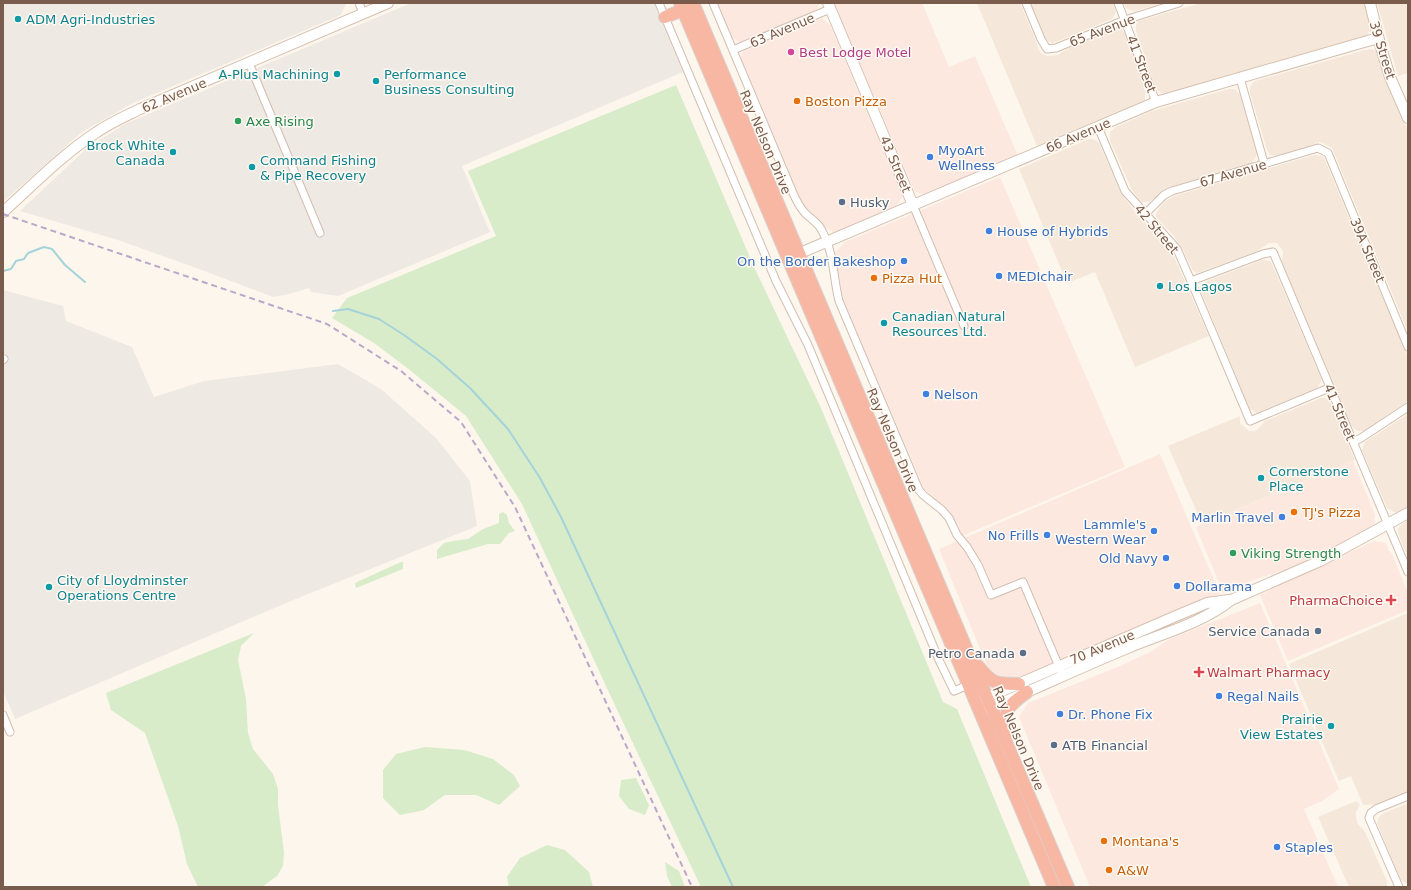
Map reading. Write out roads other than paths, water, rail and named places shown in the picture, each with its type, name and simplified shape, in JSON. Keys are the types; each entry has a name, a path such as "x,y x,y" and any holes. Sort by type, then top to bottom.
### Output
{"highway":[{"name":"Ray Nelson Drive","path":"693,3 793,256 968,685 983,705 1006,743 1068,887"},
{"path":"665,18 681,7"},
{"name":"Ray Nelson Drive","path":"681,7 793,256 967,652 983,705 1054,887"},
{"path":"967,652 991,681 999,684 1023,688 1007,709 1005,718 1006,743"}],"street":[{"path":"359,3 363,13"},
{"name":"62 Avenue","path":"3,212 75,148 98,131 140,109 388,3"},
{"path":"659,3 776,281 808,345 939,660 954,691 968,685"},
{"path":"713,3 793,193 806,214 819,226 827,242 831,252 834,278 839,301 920,490 923,495 942,510 949,518 957,535 967,547 978,565 991,595 1023,582 1063,676"},
{"name":"65 Avenue","path":"1026,3 1041,39 1047,49 1056,48 1125,20 1179,3"},
{"name":"41 Street","path":"1118,3 1156,102"},
{"name":"39 Street","path":"1370,3 1378,38 1390,77 1408,118"},
{"name":"63 Avenue","path":"733,50 829,6"},
{"name":"43 Street","path":"829,6 964,326"},
{"name":"66 Avenue","path":"793,256 1156,102 1378,38"},
{"path":"248,63 320,233"},
{"path":"1240,78 1264,163"},
{"name":"42 Street","path":"1098,127 1125,191 1177,249 1250,421 1329,388"},
{"name":"67 Avenue","path":"1145,214 1164,195 1172,191 1318,148 1328,153"},
{"name":"39A Street","path":"1328,153 1408,347"},
{"name":"41 Street","path":"1191,281 1257,256 1273,252 1329,388 1408,572"},
{"path":"1353,442 1408,407"},
{"name":"70 Avenue","path":"983,705 1023,688 1063,676 1206,617 1231,600 1320,561 1408,513"},
{"name":"70 Avenue","path":"1023,688 1059,666 1207,604 1231,600"},
{"path":"4,718 10,732"},
{"path":"1399,887 1369,818 1376,809 1408,796"}],"waterway":[{"path":"3,271 11,269 16,261 24,259 28,253 44,247 52,249 65,265 85,282"},
{"path":"333,311 348,309 379,319 404,335 437,359 470,388 508,429 540,478 561,517 733,887"}],"railway":[{"path":"3,214 327,324 401,371 461,422 515,507 692,887"}],"place":[{"name":"ADM Agri-Industries","path":"18,19"},
{"name":"Best Lodge Motel","path":"791,52"},
{"name":"A-Plus Machining","path":"337,74"},
{"name":"Performance Business Consulting","path":"376,81"},
{"name":"Boston Pizza","path":"797,101"},
{"name":"Axe Rising","path":"238,121"},
{"name":"Brock White Canada","path":"173,152"},
{"name":"MyoArt Wellness","path":"930,157"},
{"name":"Command Fishing & Pipe Recovery","path":"252,167"},
{"name":"Husky","path":"842,202"},
{"name":"House of Hybrids","path":"989,231"},
{"name":"On the Border Bakeshop","path":"904,261"},
{"name":"MEDIchair","path":"999,276"},
{"name":"Pizza Hut","path":"874,278"},
{"name":"Los Lagos","path":"1160,286"},
{"name":"Canadian Natural Resources Ltd.","path":"884,323"},
{"name":"Nelson","path":"926,394"},
{"name":"Cornerstone Place","path":"1261,478"},
{"name":"TJ's Pizza","path":"1294,512"},
{"name":"Marlin Travel","path":"1282,517"},
{"name":"Lammle's Western Wear","path":"1154,531"},
{"name":"No Frills","path":"1047,535"},
{"name":"Viking Strength","path":"1233,553"},
{"name":"Old Navy","path":"1166,558"},
{"name":"Dollarama","path":"1177,586"},
{"name":"City of Lloydminster Operations Centre","path":"49,587"},
{"name":"PharmaChoice","path":"1391,600"},
{"name":"Service Canada","path":"1318,631"},
{"name":"Petro Canada","path":"1023,653"},
{"name":"Walmart Pharmacy","path":"1199,672"},
{"name":"Regal Nails","path":"1219,696"},
{"name":"Dr. Phone Fix","path":"1060,714"},
{"name":"Prairie View Estates","path":"1331,726"},
{"name":"ATB Financial","path":"1054,745"},
{"name":"Montana's","path":"1104,841"},
{"name":"Staples","path":"1277,847"},
{"name":"A&W","path":"1109,870"}]}
